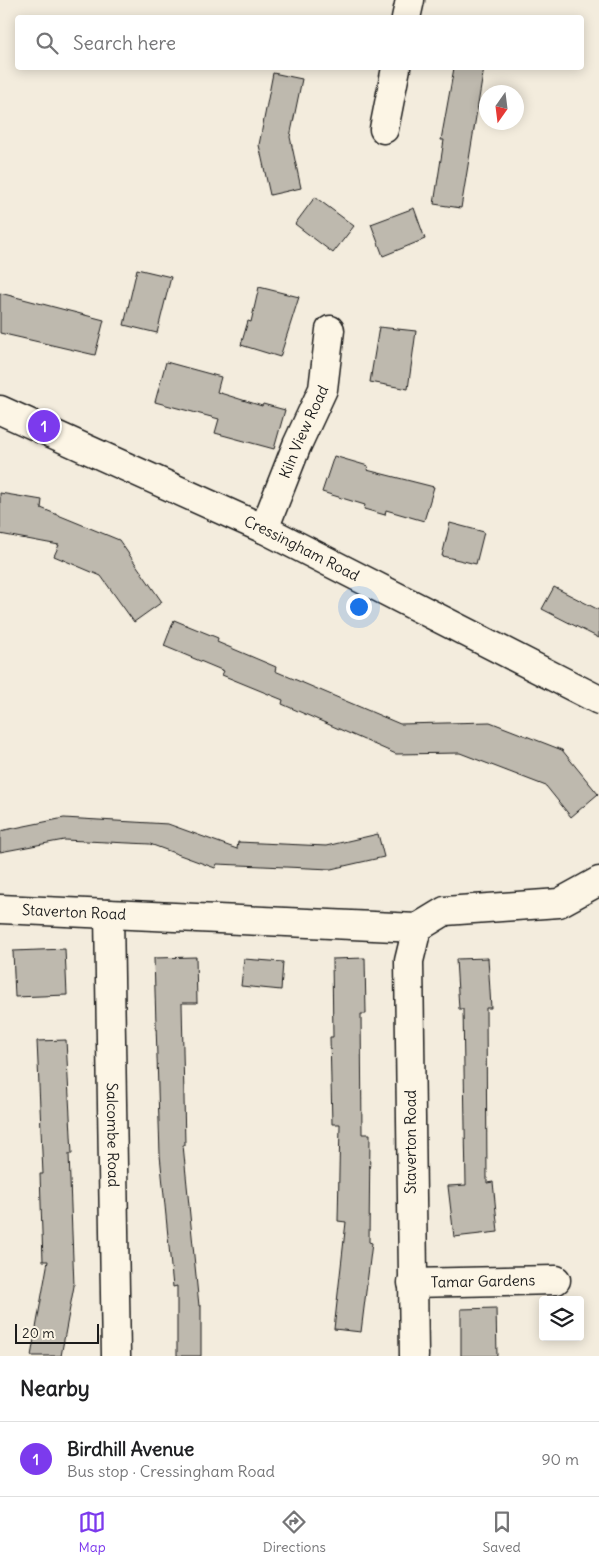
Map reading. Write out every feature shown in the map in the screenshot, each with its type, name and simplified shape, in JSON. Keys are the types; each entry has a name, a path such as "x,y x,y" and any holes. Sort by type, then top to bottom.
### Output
{"street":[{"path":"407,15 410,0"},
{"path":"384,129 396,70"},
{"name":"Kiln View Road","path":"264,529 297,444 323,388 330,330"},
{"name":"Cressingham Road","path":"0,410 264,529 599,700"},
{"path":"417,928 445,911 559,903 599,881"},
{"name":"Staverton Road","path":"0,909 417,928 409,961 414,1356"},
{"name":"Salcombe Road","path":"109,914 116,1356"},
{"name":"Tamar Gardens","path":"412,1283 556,1280"}],"building":[{"path":"454,70 484,70 481,85 479,85 479,98 461,208 434,204 444,140 441,140"},
{"path":"273,73 302,79 290,137 301,188 270,195 259,145"},
{"path":"315,197 354,226 333,253 295,224"},
{"path":"414,208 425,239 383,256 371,224"},
{"path":"137,269 171,277 157,333 124,325"},
{"path":"259,287 299,297 280,357 241,345 248,321 251,322"},
{"path":"0,293 104,320 95,355 0,333"},
{"path":"379,327 416,331 408,389 370,382"},
{"path":"166,362 221,377 217,392 262,406 263,404 285,410 274,449 215,433 219,419 155,402"},
{"path":"334,456 368,466 367,470 434,487 424,521 386,510 385,515 364,509 365,505 322,492"},
{"path":"0,493 42,500 41,508 119,540 162,602 134,622 101,576 54,556 59,545 0,534"},
{"path":"450,523 484,532 476,564 442,556"},
{"path":"554,587 599,610 599,638 542,609"},
{"path":"174,620 218,638 217,642 276,667 275,671 400,724 490,722 562,750 598,794 571,817 546,786 460,753 396,754 282,704 283,700 222,675 224,671 164,646"},
{"path":"64,818 168,824 237,849 238,842 326,846 378,834 384,857 331,869 217,864 215,868 150,844 64,840 0,852 0,831"},
{"path":"65,949 67,995 15,997 13,951"},
{"path":"196,957 197,1003 182,1003 185,1145 183,1145 199,1306 201,1306 201,1356 177,1356 177,1286 173,1287 160,1155 154,958"},
{"path":"365,958 366,1014 361,1014 362,1134 370,1134 369,1242 372,1243 361,1332 334,1329 346,1222 338,1221 340,1124 332,1124 330,1037 333,1037 332,959"},
{"path":"488,958 491,1008 486,1008 487,1183 493,1182 498,1232 454,1237 448,1186 466,1185 463,1009 459,1009 456,959"},
{"path":"244,959 283,962 281,990 241,986"},
{"path":"66,1040 72,1154 69,1154 74,1286 61,1356 31,1356 48,1261 43,1261 40,1174 43,1174 37,1041"},
{"path":"496,1308 497,1356 461,1356 461,1309"}],"place":[{"name":"Birdhill Avenue","path":"44,426"}]}
